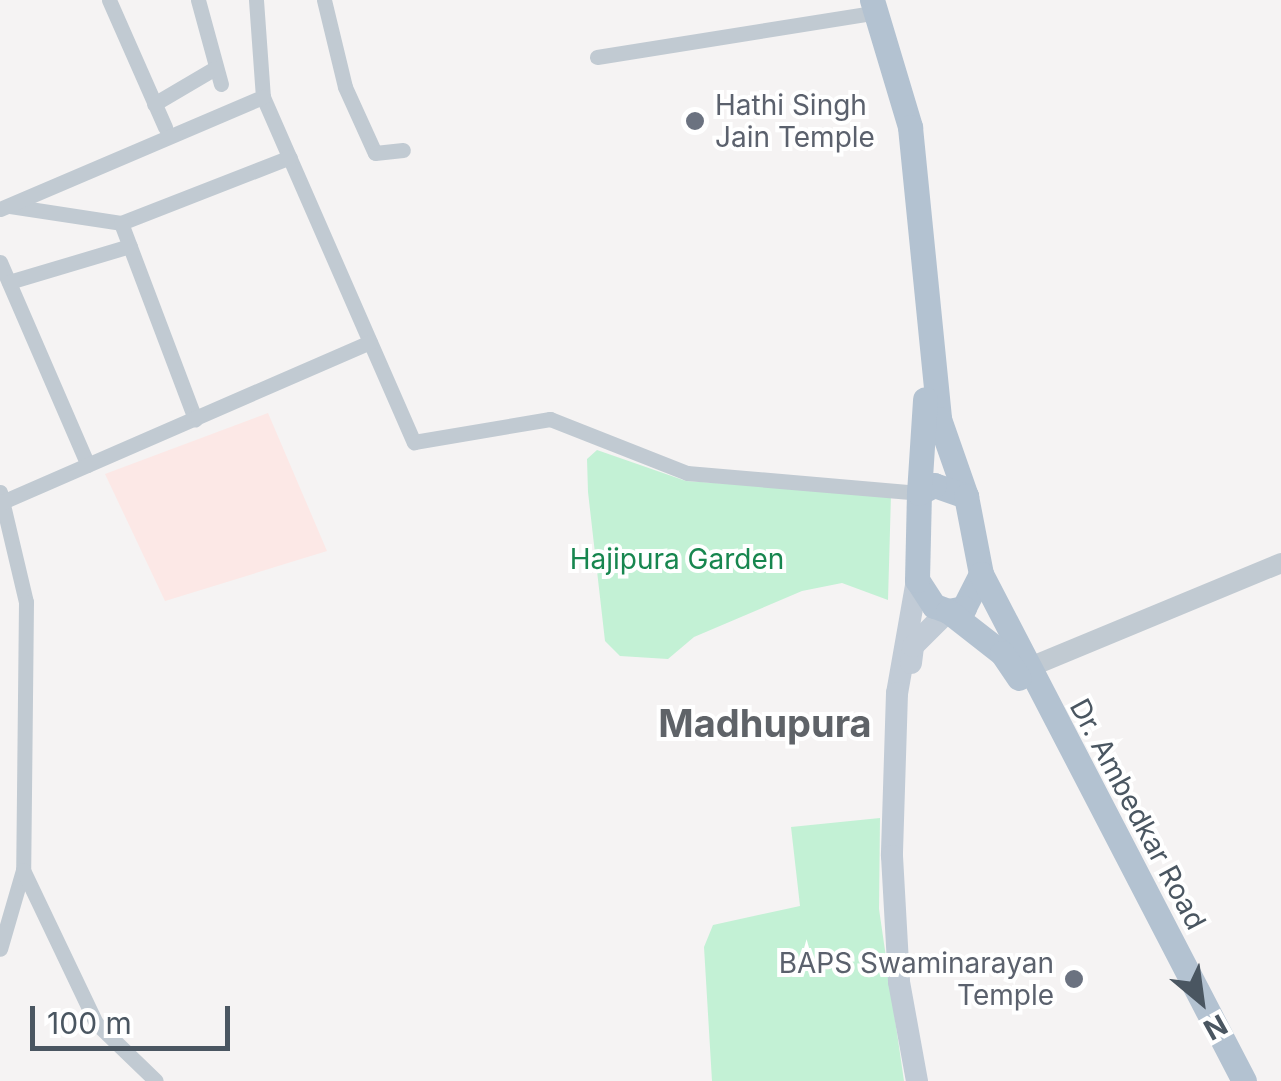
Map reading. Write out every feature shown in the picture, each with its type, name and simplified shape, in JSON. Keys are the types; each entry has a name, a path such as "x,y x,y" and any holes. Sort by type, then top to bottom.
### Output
{"main road":[{"path":"865,5 898,130 927,420 916,580 897,692 892,856 900,982 917,1081"},
{"name":"Dr. Ambedkar Road","path":"865,5 910,128 940,419 966,496 981,574 1022,670 1230,1081"},
{"path":"919,493 949,484 966,496"},
{"path":"927,1081 909,980 902,855 907,702 913,646 948,611 964,608 981,574"},
{"name":"Dr. Ambedkar Road","path":"916,580 934,606 948,611 1022,670 1244,1081"}],"street":[{"path":"109,0 165,127"},
{"path":"154,104 218,76 198,0"},
{"path":"256,0 263,96 414,442 550,419 687,473 919,493"},
{"path":"324,0 345,87 375,153 404,150"},
{"path":"597,57 865,5"},
{"path":"5,207 263,96"},
{"path":"5,207 122,224 290,157"},
{"path":"122,224 195,418"},
{"path":"9,282 130,246"},
{"path":"0,262 88,465"},
{"path":"0,949 23,870 26,602 1,497 88,465 370,342"},
{"path":"1022,670 1281,563"},
{"path":"23,870 96,1023 156,1081"}],"shaded area":[{"path":"268,413 327,551 165,601 105,474"}],"green space":[{"name":"Hajipura Garden","path":"597,450 686,481 891,495 888,600 842,583 802,591 694,637 668,659 620,656 605,641 588,492 587,459"},
{"path":"880,818 879,909 904,1081 712,1081 704,947 713,925 800,906 791,827"}],"place":[{"name":"Hathi Singh Jain Temple","path":"695,121"},
{"name":"BAPS Swaminarayan Temple","path":"1074,979"}],"district":[{"name":"Madhupura","path":"765,724"}]}
